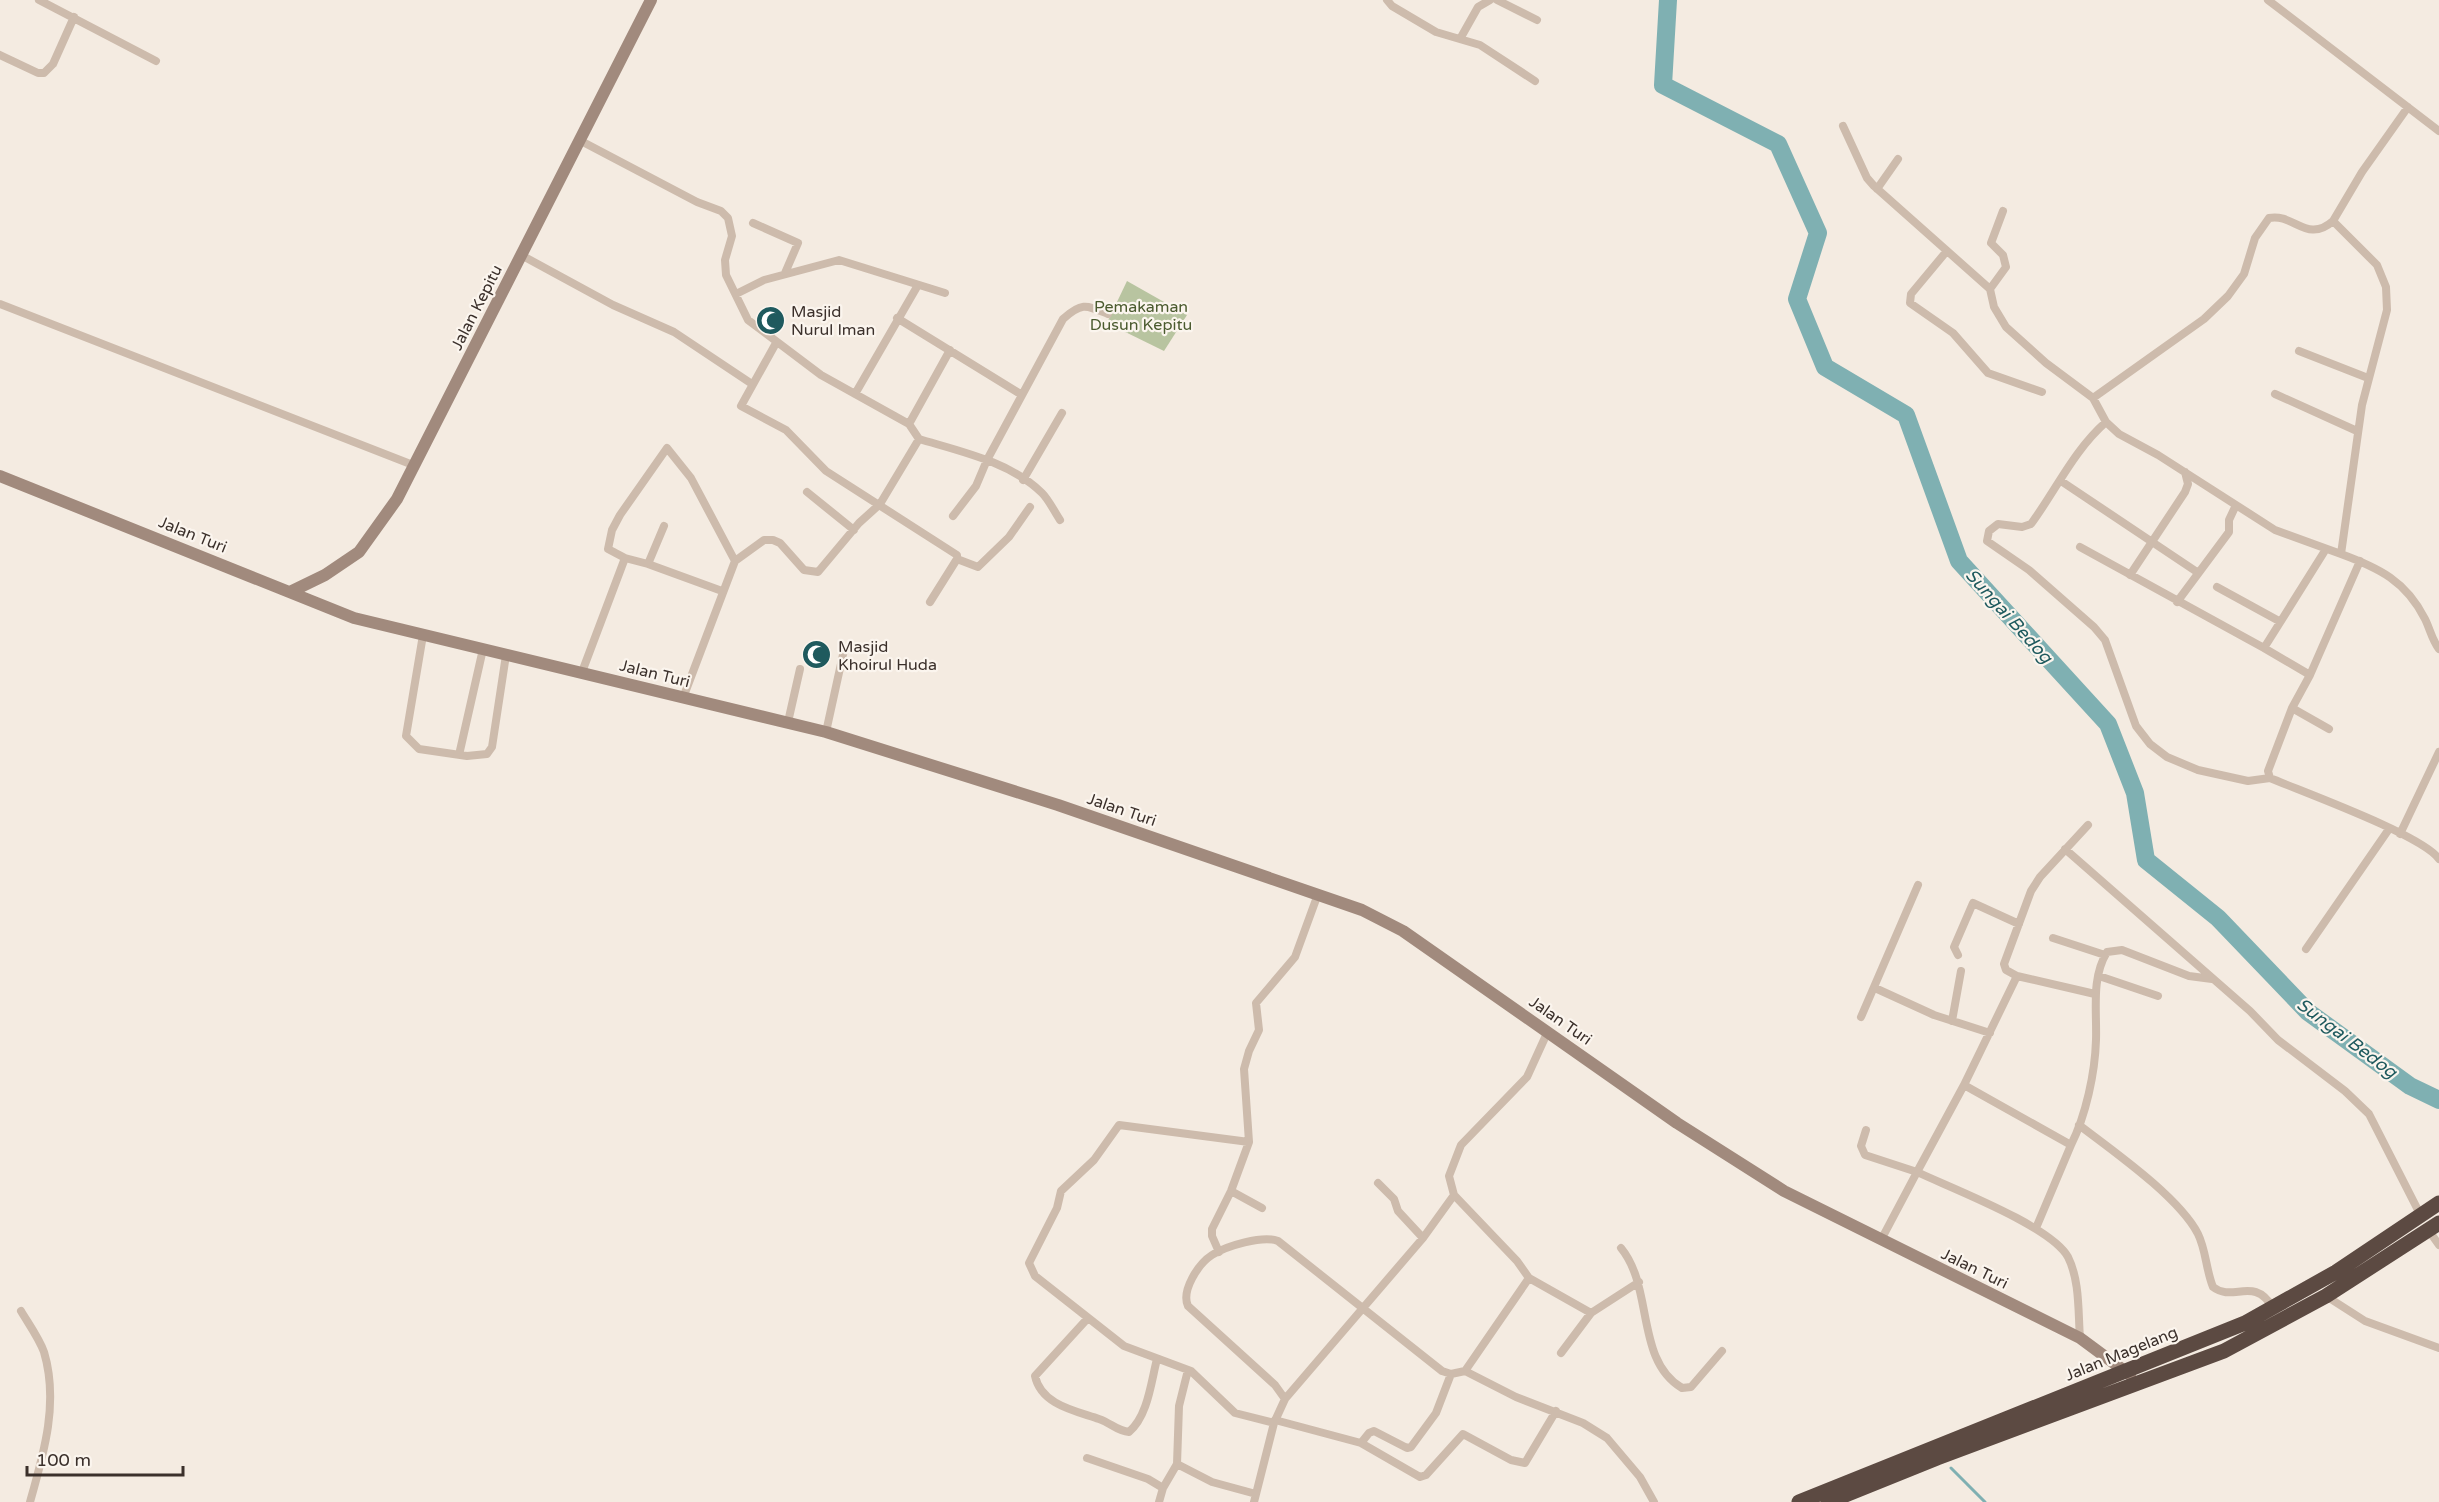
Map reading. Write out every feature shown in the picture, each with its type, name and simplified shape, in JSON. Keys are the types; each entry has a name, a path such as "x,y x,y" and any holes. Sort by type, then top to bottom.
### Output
{"highway":[{"name":"Jalan Magelang","path":"1799,1502 2245,1323 2336,1272 2439,1203"},
{"name":"Jalan Magelang","path":"1828,1502 1937,1458 2224,1352 2326,1296 2434,1227"}],"main road":[{"name":"Jalan Kepitu","path":"290,592 325,575 359,552 397,499 651,0"},
{"name":"Jalan Turi","path":"0,476 354,618 826,732 1058,805 1362,910 1403,931 1677,1123 1774,1185 2080,1338 2140,1384"},
{"path":"318,604 313,598 313,591 325,575"}],"street":[{"path":"39,0 156,61"},
{"path":"1387,0 1392,6 1436,32 1480,45 1534,81"},
{"path":"1460,39 1478,7 1490,0"},
{"path":"1497,0 1537,20"},
{"path":"2268,0 2439,131"},
{"path":"0,55 38,73 44,73 53,64 74,17"},
{"path":"2093,398 2204,319 2228,296 2244,274 2255,238 2269,218 2277,216 2308,230 2318,231 2333,222 2362,172 2408,107"},
{"path":"1843,126 1867,178 1946,252 1990,289 1994,307 2006,327 2062,376 2093,398 2106,422 2119,434 2186,472 2275,530 2380,569 2402,587 2425,618 2439,649"},
{"path":"581,141 697,202 721,211 728,218 732,236 725,260 726,275 748,320 776,343 821,375 909,423 919,440 987,460 1023,480 1042,493 1060,520"},
{"path":"1877,189 1898,159"},
{"path":"1990,289 2006,267 2003,255 1991,243 2003,211"},
{"path":"2333,222 2378,265 2386,287 2387,310 2368,378 2357,430 2354,470 2341,554"},
{"path":"753,223 798,243 784,273"},
{"path":"1946,252 1911,294 1910,303 1953,333 1988,373 2042,392"},
{"path":"521,255 613,305 674,332 752,384"},
{"path":"736,294 784,273 839,260 945,293"},
{"path":"855,394 918,285"},
{"path":"0,304 413,465"},
{"path":"953,516 961,510 976,486 987,460 1063,319 1076,307 1088,306 1108,314"},
{"path":"897,318 1022,395"},
{"path":"776,343 741,406 786,430 820,466 957,555 957,560 930,602"},
{"path":"909,423 950,350"},
{"path":"2300,351 2368,378"},
{"path":"2275,394 2357,430"},
{"path":"1023,480 1062,413"},
{"path":"2106,422 2086,443 2031,524 2026,527 1998,524 1987,536 1990,546 2029,570 2105,640 2136,726 2150,744 2167,757 2198,770 2248,781 2270,778 2400,834 2433,850 2439,859"},
{"path":"683,698 735,561 764,540 773,540 780,543 804,570 818,572 880,504 919,440"},
{"path":"722,591 625,558 608,549 612,530 667,448 690,478 735,561"},
{"path":"2130,575 2186,492 2188,484 2186,472"},
{"path":"2061,482 2197,572"},
{"path":"807,492 854,530"},
{"path":"2177,602 2197,572 2229,532 2229,520 2236,505"},
{"path":"957,560 978,567 1009,537 1030,507"},
{"path":"648,564 664,526"},
{"path":"2080,547 2310,675"},
{"path":"2264,648 2326,549"},
{"path":"582,672 625,558"},
{"path":"2270,778 2268,771 2292,708 2310,675 2360,561"},
{"path":"2217,587 2279,621"},
{"path":"423,635 406,736 419,750 480,756 492,747 506,655"},
{"path":"459,755 483,649"},
{"path":"826,732 844,650"},
{"path":"788,722 800,669"},
{"path":"2292,708 2329,729"},
{"path":"2400,834 2439,752"},
{"path":"2088,825 2040,877 2004,964 2006,970 2017,976 2095,994"},
{"path":"2306,949 2389,829"},
{"path":"2066,849 2213,979 2278,1040 2345,1090 2369,1114 2421,1216"},
{"path":"1862,1017 1918,885"},
{"path":"1219,1252 1211,1233 1231,1191 1249,1142 1244,1069 1248,1051 1259,1030 1259,1016 1255,1006 1261,994 1295,957 1318,894"},
{"path":"1958,955 1954,947 1973,903 2019,924"},
{"path":"2053,938 2105,955"},
{"path":"2036,1228 2079,1125 2096,1042 2095,994 2105,955 2111,950 2122,950 2189,976 2213,979"},
{"path":"1952,1021 1961,971"},
{"path":"1881,1240 1964,1085 2017,976"},
{"path":"2099,976 2158,996"},
{"path":"1875,988 1934,1015 1990,1034"},
{"path":"1548,1031 1527,1077 1461,1145 1449,1176 1454,1195 1517,1261 1529,1278 1590,1313"},
{"path":"1964,1085 2072,1145"},
{"path":"1249,1142 1119,1125 1114,1128 1094,1160 1061,1191 1057,1208 1029,1263 1035,1276 1124,1346 1188,1370 1201,1378 1226,1408 1235,1413 1245,1418 1275,1422 1361,1443 1420,1477 1426,1475 1463,1434 1511,1460 1525,1463 1556,1411"},
{"path":"2079,1125 2143,1174 2186,1217 2197,1232 2211,1281 2217,1289 2259,1292 2266,1296 2274,1308"},
{"path":"1866,1130 1862,1146 1865,1155 1917,1172 2036,1228 2067,1255 2076,1282 2080,1338"},
{"path":"1378,1183 1394,1198 1398,1211 1423,1238"},
{"path":"1231,1191 1262,1208"},
{"path":"1177,1464 1212,1482 1255,1498 1275,1422 1285,1399 1423,1238 1454,1195"},
{"path":"2434,1227 2439,1245"},
{"path":"1285,1399 1275,1385 1188,1306 1184,1299 1185,1291 1205,1261 1219,1252 1260,1238 1273,1239 1364,1308 1434,1366 1451,1374 1465,1371 1516,1397 1583,1423 1606,1438 1640,1477 1654,1502"},
{"path":"1621,1248 1639,1282 1654,1349 1668,1380 1687,1389 1722,1352"},
{"path":"1465,1371 1529,1278"},
{"path":"1561,1353 1590,1313 1639,1282"},
{"path":"2326,1296 2365,1322 2439,1348"},
{"path":"21,1311 43,1350 51,1397 47,1436 31,1502"},
{"path":"1088,1318 1035,1376 1042,1392 1052,1399 1082,1416 1100,1419 1119,1431 1129,1432 1137,1425 1157,1359"},
{"path":"1159,1502 1163,1488 1177,1464 1179,1406 1188,1370"},
{"path":"1361,1443 1369,1433 1374,1431 1407,1448 1411,1447 1436,1413 1451,1374"},
{"path":"1087,1458 1148,1479 1163,1488"}],"green space":[{"name":"Pemakaman Dusun Kepitu","path":"1127,281 1187,315 1164,351 1107,323"}],"waterway":[{"name":"Sungai Bedog","path":"1668,0 1663,85 1778,144 1818,233 1797,299 1825,367 1906,415 1959,561 2108,724 2135,793 2146,860 2218,918 2308,1012 2410,1086 2439,1100"},
{"path":"1951,1468 1985,1502"}],"place":[{"name":"Masjid Nurul Iman","path":"770,320"},
{"name":"Masjid Khoirul Huda","path":"817,655"}]}
